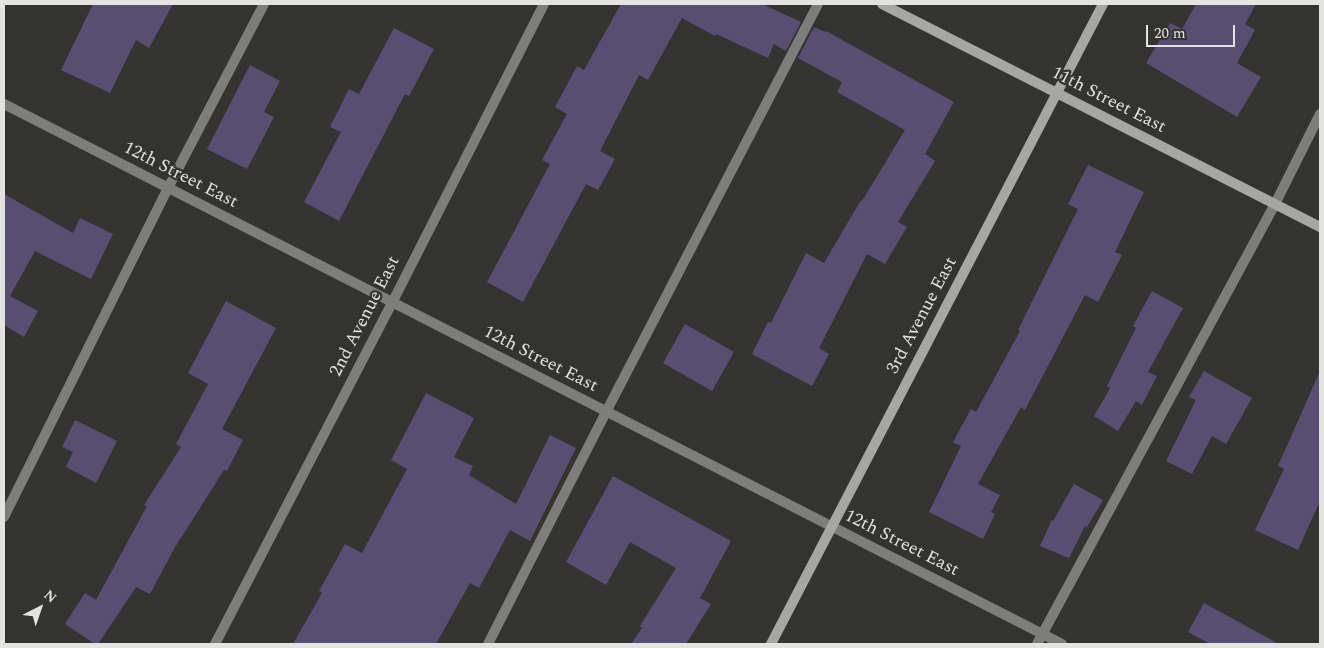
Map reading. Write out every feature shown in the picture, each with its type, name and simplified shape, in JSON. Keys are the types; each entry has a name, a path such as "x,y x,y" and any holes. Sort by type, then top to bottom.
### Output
{"street":[{"path":"4,517 168,188 264,4"},
{"name":"2nd Avenue East","path":"215,644 544,4"},
{"path":"488,644 818,4"},
{"name":"11th Street East","path":"882,4 1320,227"},
{"name":"3rd Avenue East","path":"771,644 1104,4"},
{"name":"12th Street East","path":"4,104 1062,644"},
{"path":"1037,644 1275,204 1320,114"}],"building":[{"path":"93,4 173,4 149,48 136,40 110,93 61,70"},
{"path":"621,4 762,4 801,22 786,51 774,44 768,58 716,34 715,36 682,18 648,80 639,75 600,151 615,159 598,190 586,184 523,302 487,282 550,164 542,160 567,114 555,107 577,66 584,70"},
{"path":"1196,4 1256,4 1245,24 1255,30 1237,63 1261,77 1237,117 1146,63 1170,23 1182,29"},
{"path":"814,27 826,31 954,102 925,154 935,161 898,222 907,227 885,264 867,254 819,348 829,354 812,386 752,354 768,322 771,323 806,253 824,263 905,130 837,92 842,82 798,58"},
{"path":"394,28 434,49 409,96 405,94 339,221 304,202 341,132 330,127 349,89 359,94"},
{"path":"250,65 280,81 264,112 274,117 247,169 207,149"},
{"path":"1088,165 1144,192 1115,252 1122,255 1098,302 1085,295 1025,410 1021,407 978,484 1000,495 991,512 995,514 983,539 929,512 961,446 953,442 971,409 976,412 1020,331 1018,330 1078,209 1068,204"},
{"path":"4,194 73,233 80,218 113,234 91,279 35,251 10,296 38,311 24,337 4,325"},
{"path":"1152,291 1183,308 1148,372 1157,376 1142,405 1136,401 1118,431 1094,416 1110,388 1107,386 1136,328 1133,326"},
{"path":"226,301 276,328 222,429 243,440 227,471 224,470 174,549 150,594 136,587 98,644 95,644 65,624 85,593 96,600 147,506 144,505 181,447 176,444 208,384 188,373"},
{"path":"685,324 734,352 712,391 663,363"},
{"path":"1204,371 1252,398 1226,444 1212,436 1192,474 1166,461 1196,400 1189,397"},
{"path":"1320,371 1320,501 1298,550 1255,530 1284,469 1278,466"},
{"path":"426,393 474,418 454,457 473,466 469,475 516,504 550,435 576,448 530,541 510,530 479,588 470,583 436,644 293,644 322,593 319,591 345,544 362,553 407,469 391,460"},
{"path":"75,420 117,441 96,483 66,467 73,452 62,447"},
{"path":"613,476 731,541 700,598 711,604 686,644 631,644 676,568 630,542 606,585 566,562"},
{"path":"1074,484 1103,500 1087,527 1085,526 1069,558 1040,546 1052,520"},
{"path":"1204,603 1279,644 1210,644 1188,632"}]}
